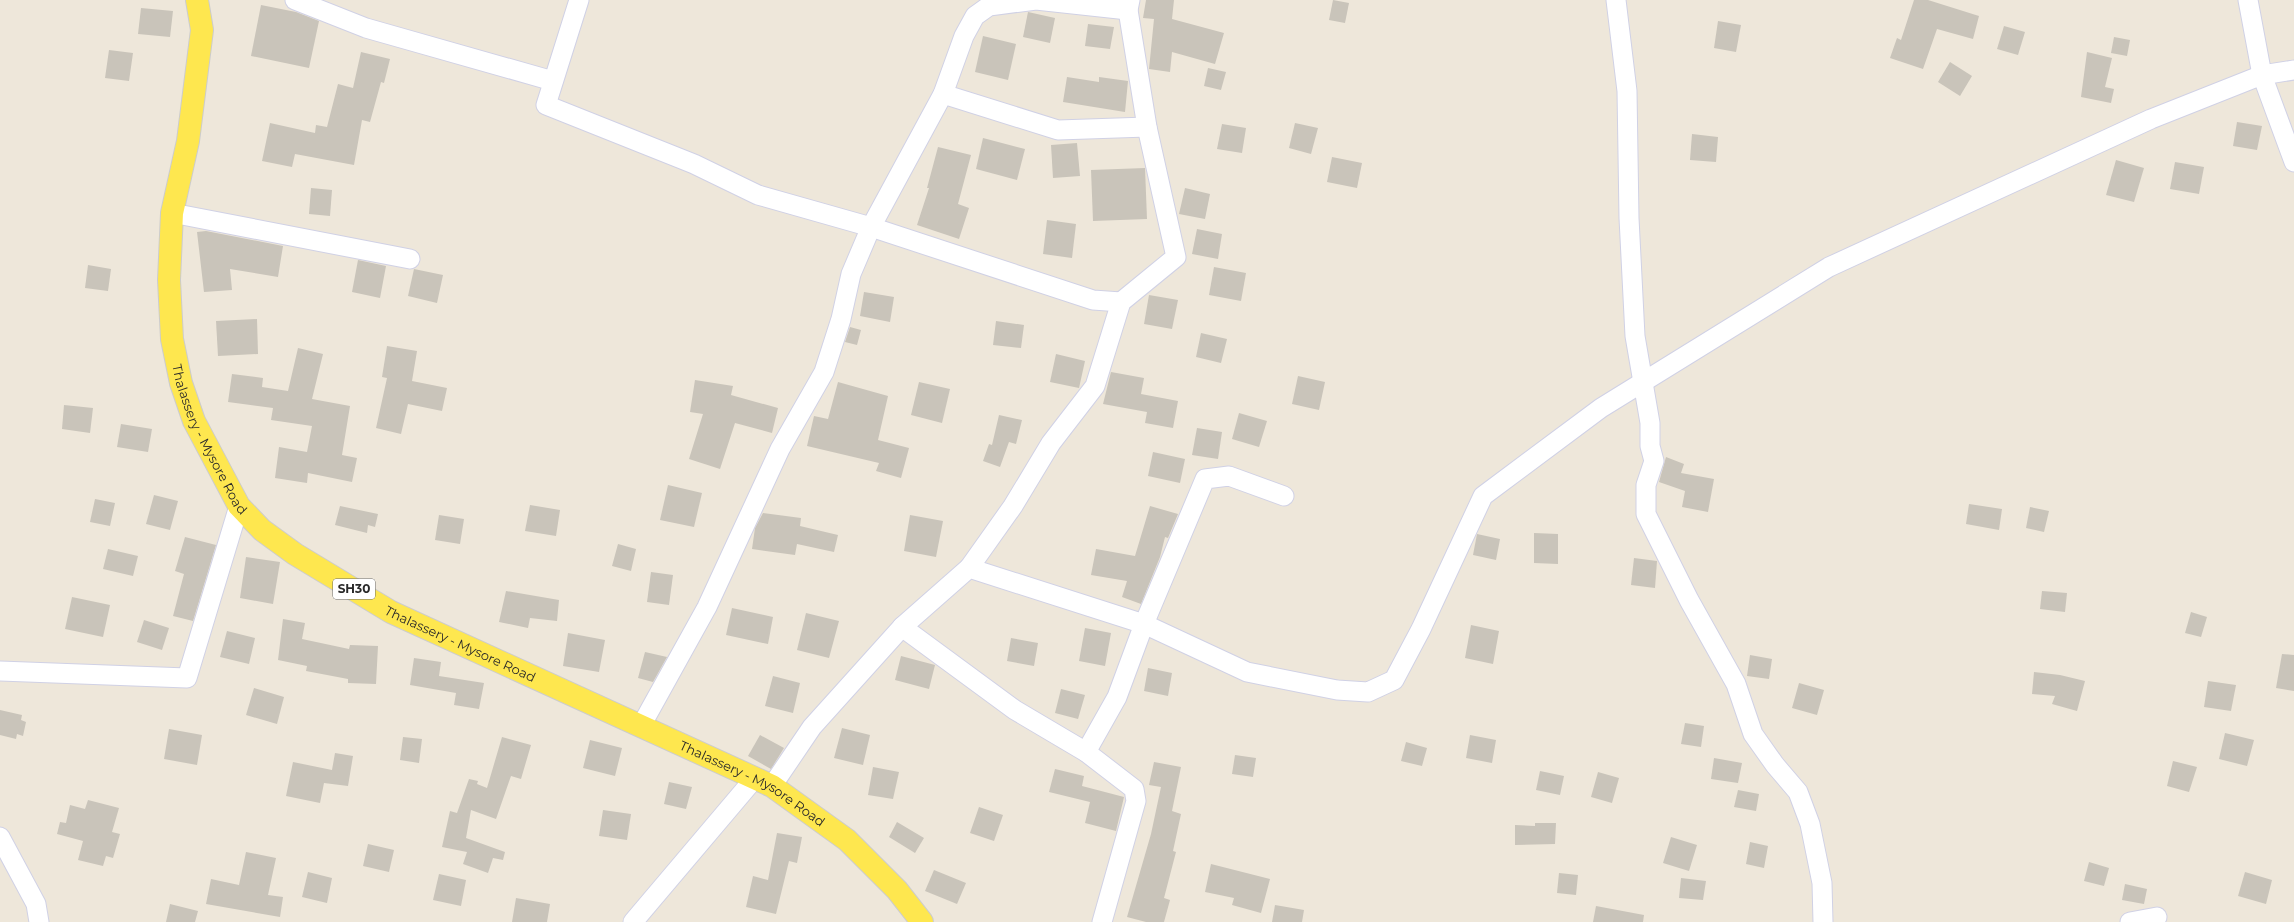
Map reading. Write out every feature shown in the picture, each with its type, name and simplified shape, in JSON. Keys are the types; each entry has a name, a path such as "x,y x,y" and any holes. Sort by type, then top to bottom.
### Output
{"main road":[{"name":"Thalassery - Mysore Road","path":"197,0 202,30 188,141 172,213 169,287 172,339 181,383 194,421 239,506 262,530 295,554 391,612 708,756 763,783 847,840 897,890 922,922"}],"street":[{"path":"295,0 366,28 553,81"},
{"path":"579,0 546,105 694,164 758,195 871,227 1093,300 1121,302"},
{"path":"633,922 763,783 902,627 970,568 1014,506 1051,443 1096,386 1121,302 1176,257 1146,127 1129,5 1036,0 989,6 975,16 964,36 943,94 871,227 851,274 841,319 824,372 780,450 707,607 640,726"},
{"path":"1616,0 1627,92 1629,218 1635,336 1650,423 1650,446 1654,461 1646,485 1646,514 1689,600 1736,684 1753,734 1775,765 1798,792 1810,824 1822,882 1823,922"},
{"path":"2248,0 2262,75 2294,162"},
{"path":"970,568 1144,624 1247,672 1337,690 1368,692 1394,680 1421,630 1483,496 1601,408 1643,384 1829,267 2151,119 2262,75 2294,70"},
{"path":"943,94 1058,130 1146,127"},
{"path":"172,213 410,259"},
{"path":"1086,752 1117,697 1144,624 1205,479 1229,476 1284,496"},
{"path":"0,671 187,678 239,506"},
{"path":"902,627 1015,710 1086,752 1134,789 1136,801 1102,922"},
{"path":"0,837 36,904 39,922"},
{"path":"2130,922 2158,917"}],"building":[{"path":"1146,0 1174,0 1172,19 1224,33 1215,64 1172,52 1170,72 1149,69 1154,19 1143,18"},
{"path":"1333,0 1349,3 1345,23 1329,20"},
{"path":"1914,0 1928,0 1979,16 1973,39 1937,29 1923,69 1890,58 1897,38 1901,40"},
{"path":"261,5 296,12 319,21 309,68 251,56"},
{"path":"141,8 173,11 170,37 138,34"},
{"path":"1028,12 1055,18 1050,43 1023,37"},
{"path":"1718,21 1741,25 1736,52 1714,48"},
{"path":"1088,24 1114,27 1110,49 1085,46"},
{"path":"2004,26 2025,32 2018,55 1997,49"},
{"path":"983,36 1016,44 1008,80 975,72"},
{"path":"2114,37 2130,40 2127,56 2111,53"},
{"path":"109,50 133,53 129,81 105,78"},
{"path":"361,52 390,59 384,83 381,82 370,122 362,120 354,165 295,154 292,167 262,161 270,123 315,133 316,125 327,127 338,84 353,88"},
{"path":"2087,52 2112,58 2105,87 2114,89 2111,103 2081,97"},
{"path":"1950,62 1972,76 1960,96 1938,82"},
{"path":"1208,68 1226,72 1221,90 1204,86"},
{"path":"1067,77 1099,82 1099,77 1128,81 1125,112 1063,102"},
{"path":"2237,122 2262,126 2257,150 2233,146"},
{"path":"1295,123 1318,128 1311,154 1289,148"},
{"path":"1222,124 1246,128 1242,153 1217,149"},
{"path":"1692,134 1718,137 1716,162 1690,160"},
{"path":"983,138 1025,149 1017,180 976,169"},
{"path":"1077,143 1080,176 1053,178 1051,145"},
{"path":"938,147 971,155 958,204 969,208 959,239 917,225 929,188 927,188"},
{"path":"1332,157 1362,163 1357,188 1327,182"},
{"path":"2116,160 2144,168 2134,202 2106,195"},
{"path":"2175,162 2204,167 2199,194 2170,189"},
{"path":"1145,168 1147,219 1093,221 1091,170"},
{"path":"311,188 332,190 330,216 309,214"},
{"path":"1185,188 1210,194 1205,219 1179,214"},
{"path":"1047,220 1076,224 1072,258 1043,254"},
{"path":"1197,229 1222,234 1218,259 1192,254"},
{"path":"206,231 283,246 278,277 230,269 232,290 204,292 197,232"},
{"path":"358,260 386,266 380,298 352,292"},
{"path":"88,265 111,269 108,291 85,288"},
{"path":"1214,267 1246,273 1241,301 1209,295"},
{"path":"414,269 443,275 437,303 408,296"},
{"path":"864,292 894,297 890,322 860,316"},
{"path":"1149,295 1178,300 1172,329 1144,324"},
{"path":"257,319 258,354 218,356 216,321"},
{"path":"996,321 1024,325 1021,348 993,345"},
{"path":"850,327 861,330 857,345 845,342"},
{"path":"1201,333 1227,339 1221,363 1196,357"},
{"path":"387,346 417,351 412,381 447,388 442,411 408,404 401,434 376,428 387,378 382,377"},
{"path":"298,348 323,354 312,399 350,406 342,455 357,458 352,482 308,473 307,483 275,478 279,447 307,452 312,426 271,420 273,408 228,402 232,374 263,378 262,387 288,391"},
{"path":"1056,354 1085,361 1079,388 1050,382"},
{"path":"1111,372 1144,378 1141,394 1178,401 1173,428 1145,423 1147,412 1103,404"},
{"path":"1298,376 1325,382 1319,410 1292,404"},
{"path":"695,380 733,386 731,395 778,408 772,433 735,423 720,469 689,459 703,414 690,412"},
{"path":"838,382 888,396 878,440 909,448 901,478 876,471 879,463 807,446 814,416 828,419"},
{"path":"919,382 950,389 942,423 911,415"},
{"path":"64,405 93,408 90,433 62,429"},
{"path":"1239,413 1267,421 1259,447 1232,439"},
{"path":"999,415 1022,420 1016,444 1009,442 1000,467 983,461 989,444 992,445"},
{"path":"121,424 152,429 148,452 117,447"},
{"path":"1197,428 1222,432 1218,459 1192,455"},
{"path":"1153,452 1185,459 1180,483 1148,476"},
{"path":"1666,457 1684,464 1681,473 1714,479 1708,512 1682,507 1685,491 1659,482"},
{"path":"668,485 702,493 694,527 660,520"},
{"path":"154,495 178,501 170,530 146,524"},
{"path":"95,499 115,503 110,526 90,522"},
{"path":"1969,504 2002,509 1999,530 1966,524"},
{"path":"530,505 560,510 556,536 525,531"},
{"path":"340,506 378,514 375,527 368,525 367,533 335,525"},
{"path":"1150,506 1178,514 1168,538 1165,537 1160,557 1141,604 1122,597 1127,581 1091,575 1096,549 1135,556"},
{"path":"2030,507 2049,511 2044,532 2026,528"},
{"path":"763,513 801,518 800,526 838,535 834,552 797,544 795,555 752,549 755,528"},
{"path":"439,515 464,519 460,544 435,540"},
{"path":"910,515 943,521 936,557 904,551"},
{"path":"1534,533 1558,534 1558,564 1534,563"},
{"path":"1477,534 1500,539 1496,560 1473,555"},
{"path":"185,537 216,545 193,621 173,616 184,574 175,571"},
{"path":"618,544 636,549 631,571 612,566"},
{"path":"108,549 138,556 133,576 103,569"},
{"path":"246,557 280,562 273,604 240,598"},
{"path":"1634,558 1657,561 1655,588 1631,585"},
{"path":"651,572 673,575 669,605 647,602"},
{"path":"506,591 559,600 557,621 530,618 528,628 499,622"},
{"path":"2042,591 2067,593 2065,612 2040,609"},
{"path":"72,597 110,605 103,637 65,629"},
{"path":"732,608 773,617 768,644 726,635"},
{"path":"2191,612 2207,617 2201,637 2185,633"},
{"path":"806,613 839,621 829,658 797,650"},
{"path":"283,619 305,623 302,639 349,649 350,645 378,646 376,684 348,683 348,679 306,671 307,666 278,660"},
{"path":"144,620 169,628 162,650 137,642"},
{"path":"1471,625 1499,631 1493,664 1465,658"},
{"path":"1085,628 1111,633 1105,666 1079,661"},
{"path":"227,631 255,638 249,664 220,657"},
{"path":"568,633 605,640 599,672 563,666"},
{"path":"1011,638 1038,643 1034,666 1007,661"},
{"path":"645,652 667,657 653,682 638,678"},
{"path":"2282,654 2294,655 2294,691 2276,688"},
{"path":"1750,655 1772,659 1769,679 1747,676"},
{"path":"901,656 935,665 929,689 895,680"},
{"path":"414,658 441,662 439,676 484,683 479,709 454,705 456,693 410,685"},
{"path":"1148,668 1172,673 1168,696 1144,691"},
{"path":"2034,672 2060,675 2085,681 2077,711 2052,704 2055,696 2032,694"},
{"path":"773,676 800,683 793,713 765,706"},
{"path":"2208,681 2236,685 2231,711 2204,707"},
{"path":"1799,683 1824,690 1817,715 1792,708"},
{"path":"254,688 284,697 277,724 246,715"},
{"path":"1061,689 1085,695 1078,719 1055,713"},
{"path":"0,710 22,715 21,720 26,722 23,736 17,734 16,739 0,735"},
{"path":"1685,723 1704,726 1701,747 1681,744"},
{"path":"842,728 870,735 863,765 834,758"},
{"path":"169,729 202,735 197,765 164,759"},
{"path":"2225,733 2254,740 2247,766 2219,759"},
{"path":"760,735 784,748 771,769 748,756"},
{"path":"1470,735 1496,740 1492,763 1466,758"},
{"path":"403,737 422,739 419,763 400,760"},
{"path":"502,737 531,745 521,779 511,776 496,819 471,810 466,838 505,852 503,860 493,858 488,873 463,864 467,852 442,847 450,811 457,813 469,779 478,781 477,784 487,788"},
{"path":"590,740 622,748 615,776 583,768"},
{"path":"1406,742 1427,748 1422,766 1401,761"},
{"path":"335,753 353,756 348,786 324,783 320,803 286,796 293,762 332,770"},
{"path":"1235,755 1256,758 1253,777 1232,774"},
{"path":"1714,758 1742,763 1738,783 1711,779"},
{"path":"2173,761 2197,767 2189,792 2167,786"},
{"path":"1154,762 1181,767 1172,811 1181,814 1173,851 1176,852 1164,898 1170,900 1164,922 1146,922 1127,917 1151,834 1161,787 1149,785"},
{"path":"873,767 899,772 893,799 868,795"},
{"path":"1055,769 1084,776 1082,786 1124,797 1116,831 1085,823 1090,802 1049,792"},
{"path":"1540,771 1564,776 1560,795 1536,790"},
{"path":"1598,772 1619,778 1612,803 1591,797"},
{"path":"669,782 692,787 686,809 664,804"},
{"path":"1738,790 1759,794 1756,811 1734,807"},
{"path":"88,800 119,808 112,832 120,834 113,858 106,856 103,866 78,860 83,841 57,834 60,822 66,823 70,805 85,809"},
{"path":"979,807 1003,815 994,841 970,833"},
{"path":"603,810 631,814 627,840 599,836"},
{"path":"897,822 924,838 915,853 889,837"},
{"path":"1535,823 1556,823 1555,844 1515,845 1515,825 1535,826"},
{"path":"777,833 802,837 797,863 789,861 776,914 746,907 753,876 768,880"},
{"path":"1671,837 1697,845 1689,871 1663,863"},
{"path":"1750,842 1768,846 1764,868 1746,864"},
{"path":"368,844 394,850 389,872 363,866"},
{"path":"246,852 276,858 268,895 283,897 280,917 206,904 211,879 239,885"},
{"path":"2089,862 2109,868 2104,886 2084,881"},
{"path":"1211,864 1270,879 1261,913 1232,905 1234,898 1205,892"},
{"path":"934,870 966,883 957,904 925,891"},
{"path":"308,872 332,878 327,903 302,897"},
{"path":"2245,872 2272,880 2266,904 2238,896"},
{"path":"1559,873 1578,875 1576,895 1557,893"},
{"path":"439,874 466,880 461,906 433,900"},
{"path":"1681,878 1706,881 1703,900 1679,898"},
{"path":"2125,884 2147,889 2144,904 2122,900"},
{"path":"516,898 550,904 547,922 512,922"},
{"path":"170,904 198,911 195,922 166,922"},
{"path":"1275,905 1304,910 1302,922 1272,922"},
{"path":"1596,906 1644,915 1643,922 1593,922"}]}
